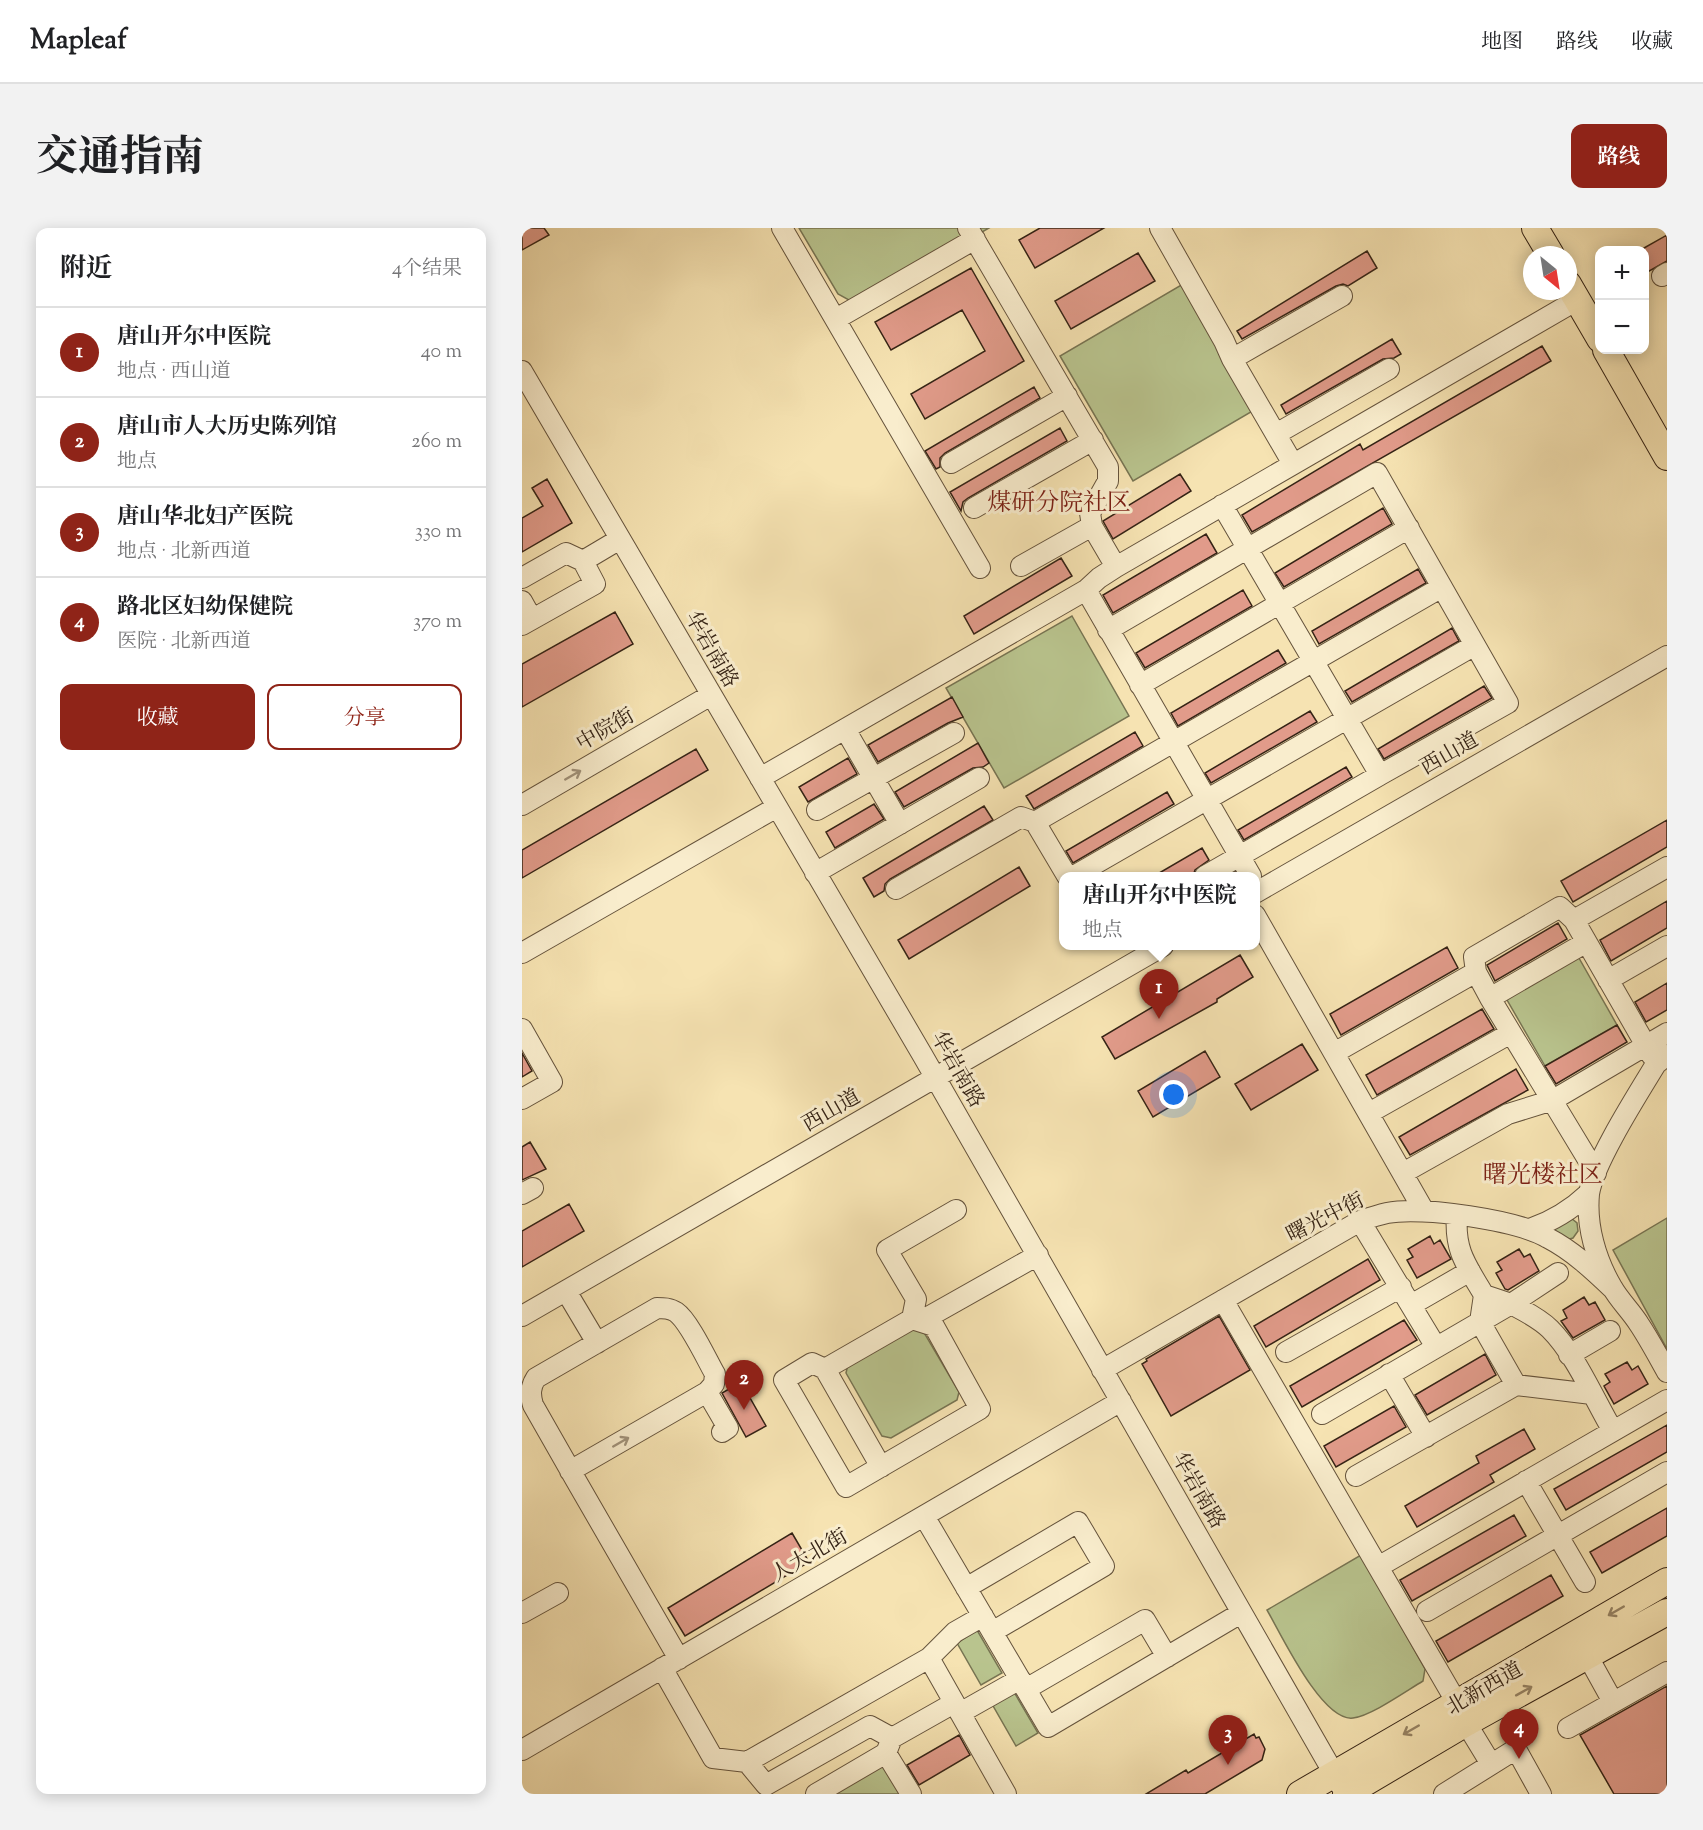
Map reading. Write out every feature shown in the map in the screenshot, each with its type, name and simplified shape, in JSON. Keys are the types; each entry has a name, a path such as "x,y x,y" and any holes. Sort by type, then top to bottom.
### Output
{"main road":[{"path":"1535,228 1546,246"},
{"path":"1577,299 1595,332"},
{"path":"1608,354 1667,457"},
{"name":"北新西道","path":"1300,1794 1342,1787 1667,1581"},
{"name":"北新西道","path":"1461,1713 1587,1655 1667,1612"}],"street":[{"path":"782,228 980,568"},
{"path":"1160,228 1293,464"},
{"path":"836,319 972,234 1108,467 1108,481 1090,513 1092,526 1116,567"},
{"path":"1232,359 1342,296"},
{"path":"760,778 1086,590 1116,567 1293,464 1560,300"},
{"path":"1276,434 1389,369"},
{"name":"华岩南路","path":"522,371 527,393 620,539 935,1077 1342,1787"},
{"path":"951,463 1067,396"},
{"path":"975,508 1093,440"},
{"path":"1108,630 1377,473 1508,703 1212,872"},
{"path":"1222,505 1380,775"},
{"path":"1022,566 1092,526"},
{"path":"1140,685 1409,528"},
{"path":"582,561 620,539"},
{"path":"522,578 566,553 582,561 595,584 527,622 522,601"},
{"path":"1035,822 1442,587"},
{"path":"1086,590 1247,872"},
{"path":"1081,872 1475,645"},
{"name":"西山道","path":"1260,883 1667,656"},
{"name":"中院街","path":"522,805 711,694"},
{"path":"845,729 900,824"},
{"path":"817,810 954,733"},
{"path":"815,873 979,778"},
{"path":"522,953 777,807"},
{"path":"896,889 1021,818 1035,822 1064,872"},
{"path":"1574,920 1667,867"},
{"path":"1596,1173 1490,998 1476,972 1474,957 1560,907 1574,920 1646,1045 1662,1059"},
{"path":"1260,924 1425,1211"},
{"path":"1490,998 1586,943"},
{"path":"1608,980 1667,946"},
{"name":"西山道","path":"522,1316 1155,950"},
{"path":"1334,1053 1476,972"},
{"path":"522,1029 552,1082 522,1099"},
{"path":"1369,1113 1511,1033"},
{"path":"1403,1173 1508,1114 1553,1100 1667,1033"},
{"name":"曙光中街","path":"1662,1059 1596,1173 1589,1193 1590,1224 1601,1266 1613,1289 1641,1326 1667,1371"},
{"path":"1530,1229 1551,1221 1575,1206 1589,1193"},
{"path":"916,1320 916,1299 887,1250 956,1210"},
{"name":"曙光中街","path":"1102,1370 1360,1221 1387,1213 1425,1211 1530,1229 1548,1238 1585,1263 1613,1289"},
{"path":"1457,1215 1455,1233 1458,1249 1484,1295 1480,1322 1516,1385"},
{"path":"1360,1221 1436,1347"},
{"path":"825,1369 1038,1255"},
{"path":"1411,1305 1470,1271"},
{"path":"1322,1414 1511,1304 1558,1273"},
{"path":"1286,1353 1401,1287"},
{"path":"566,1291 597,1343"},
{"path":"1484,1295 1531,1314 1550,1329 1569,1355 1613,1431"},
{"path":"1223,1300 1491,1764"},
{"path":"570,1471 707,1392 714,1384 715,1374 684,1320 676,1312 666,1308 657,1308 536,1378 531,1384 530,1396 570,1471 594,1505 713,1758 747,1762 929,1658 956,1632 988,1624 1104,1566 1078,1522 966,1588"},
{"path":"881,1467 825,1369 812,1363 784,1380 846,1487 881,1467 980,1409 934,1326 916,1320"},
{"path":"1569,1355 1610,1331"},
{"path":"1389,1374 1426,1437"},
{"path":"1356,1476 1516,1385 1592,1394"},
{"path":"707,1392 728,1428 722,1432"},
{"path":"1378,1567 1667,1400"},
{"name":"人大北街","path":"522,1749 1121,1401"},
{"path":"1427,1611 1667,1472"},
{"path":"1526,1481 1585,1582"},
{"path":"924,1516 1048,1727 1241,1613"},
{"path":"522,1613 558,1593"},
{"path":"820,1793 889,1746 957,1708 1023,1684 1145,1620 1167,1657"},
{"path":"1587,1655 1613,1702"},
{"path":"929,1658 1006,1794"},
{"path":"1568,1728 1667,1672"},
{"path":"747,1762 766,1785 870,1726 889,1746 911,1794"},
{"path":"1444,1794 1516,1749 1541,1794"}],"green space":[{"path":"799,228 989,228 856,304 838,294"},
{"path":"1183,284 1256,409 1133,481 1060,356"},
{"path":"1072,616 1129,716 1004,788 946,688"},
{"path":"1571,944 1617,1025 1545,1066 1499,986"},
{"path":"1571,1218 1577,1223 1578,1231 1573,1238 1566,1240 1555,1232 1555,1228"},
{"path":"1667,1218 1667,1349 1613,1250"},
{"path":"914,1326 922,1329 959,1392 957,1400 891,1438 882,1436 846,1373 848,1364"},
{"path":"1361,1555 1425,1669 1423,1681 1379,1708 1353,1718 1341,1715 1328,1706 1316,1692 1292,1656 1267,1610"},
{"path":"977,1630 1002,1673 981,1685 957,1643"},
{"path":"1014,1692 1038,1733 1016,1746 992,1704"},
{"path":"886,1763 904,1794 833,1794"}],"building":[{"path":"522,228 544,228 549,235 522,250"},
{"path":"1040,228 1104,228 1035,268 1019,240"},
{"path":"1667,235 1667,261 1649,271 1649,246"},
{"path":"1367,251 1377,268 1348,286 1343,284 1336,286 1242,339 1237,331"},
{"path":"1138,253 1155,281 1071,329 1055,301"},
{"path":"971,268 1024,361 925,419 911,394 985,351 962,310 891,350 875,322"},
{"path":"1392,339 1401,354 1394,358 1383,359 1286,414 1281,405"},
{"path":"1542,346 1551,361 1252,532 1242,515 1360,444 1363,450"},
{"path":"1034,387 1040,398 945,453 940,458 940,467 936,469 925,451"},
{"path":"1060,428 1067,441 968,498 963,502 961,511 950,492"},
{"path":"1180,474 1191,491 1113,539 1103,521"},
{"path":"547,479 572,523 522,552 522,518 543,506 532,488"},
{"path":"1383,508 1392,524 1284,587 1275,573"},
{"path":"1206,534 1217,553 1113,613 1103,595"},
{"path":"1061,558 1072,576 974,634 964,616"},
{"path":"1418,569 1426,583 1319,644 1312,631"},
{"path":"1243,590 1252,606 1145,668 1136,653"},
{"path":"615,612 633,644 522,707 522,664"},
{"path":"1452,628 1459,641 1352,702 1345,691"},
{"path":"1278,650 1286,663 1178,726 1171,713"},
{"path":"1484,686 1492,698 1384,759 1378,749"},
{"path":"952,697 963,717 878,762 868,745"},
{"path":"1310,711 1317,722 1211,783 1205,773"},
{"path":"1135,732 1143,746 1034,809 1026,796"},
{"path":"978,743 989,763 983,767 973,768 904,807 895,792"},
{"path":"696,749 708,770 522,878 522,850"},
{"path":"848,758 857,774 808,802 799,787"},
{"path":"1346,767 1352,777 1244,840 1238,830"},
{"path":"1167,792 1174,804 1073,863 1066,851"},
{"path":"874,804 884,819 835,848 826,832"},
{"path":"984,806 993,820 890,879 885,884 884,891 874,897 863,878"},
{"path":"1667,820 1667,847 1573,902 1561,881"},
{"path":"1202,848 1209,860 1194,872 1161,872"},
{"path":"1019,867 1030,886 909,959 898,940"},
{"path":"1667,901 1667,928 1611,961 1600,940"},
{"path":"1558,923 1567,939 1495,981 1487,965"},
{"path":"1447,947 1458,968 1341,1035 1330,1014"},
{"path":"1240,955 1253,977 1217,999 1217,1002 1115,1059 1102,1037"},
{"path":"1667,983 1667,1010 1646,1022 1635,1002"},
{"path":"1482,1009 1494,1029 1377,1095 1366,1075"},
{"path":"1617,1025 1627,1042 1556,1084 1545,1066"},
{"path":"1302,1044 1318,1070 1251,1110 1235,1084"},
{"path":"1205,1051 1220,1077 1153,1117 1138,1091"},
{"path":"522,1053 532,1071 522,1077"},
{"path":"1516,1069 1528,1090 1410,1155 1399,1137"},
{"path":"530,1142 546,1169 522,1180 522,1147"},
{"path":"569,1204 584,1231 522,1267 522,1231"},
{"path":"1430,1236 1434,1244 1440,1240 1451,1259 1417,1278 1407,1260 1413,1257 1408,1249"},
{"path":"1519,1249 1524,1257 1530,1254 1539,1271 1508,1290 1505,1289 1496,1273 1502,1270 1497,1262"},
{"path":"1368,1259 1380,1280 1266,1347 1254,1326"},
{"path":"1584,1297 1589,1305 1595,1302 1605,1320 1573,1338 1561,1321 1567,1318 1563,1310"},
{"path":"1219,1316 1250,1370 1171,1416 1142,1364 1147,1361 1146,1359"},
{"path":"1404,1320 1417,1340 1302,1407 1290,1386"},
{"path":"1485,1354 1496,1375 1427,1415 1415,1395"},
{"path":"1627,1362 1632,1370 1638,1366 1648,1384 1614,1404 1604,1386 1610,1382 1605,1374"},
{"path":"741,1382 766,1426 746,1437 722,1393"},
{"path":"1394,1406 1406,1427 1336,1467 1324,1446"},
{"path":"1667,1425 1667,1452 1566,1510 1554,1489"},
{"path":"1524,1429 1535,1449 1490,1475 1494,1482 1417,1527 1405,1506 1479,1463 1476,1456"},
{"path":"1667,1508 1667,1536 1602,1573 1590,1552"},
{"path":"1514,1515 1526,1536 1412,1601 1400,1580"},
{"path":"792,1533 809,1562 685,1636 668,1608"},
{"path":"1551,1575 1563,1596 1448,1662 1436,1641"},
{"path":"1667,1686 1667,1794 1614,1794 1580,1735"},
{"path":"1254,1734 1256,1738 1259,1737 1265,1749 1262,1760 1205,1794 1146,1794 1186,1770 1188,1773"},
{"path":"959,1735 970,1755 919,1785 907,1765"}],"place":[{"name":"唐山开尔中医院","path":"1159,1019"},
{"name":"唐山市人大历史陈列馆","path":"744,1410"},
{"name":"路北区妇幼保健院","path":"1519,1759"},
{"name":"唐山华北妇产医院","path":"1228,1765"}],"district":[{"name":"煤研分院社区","path":"1059,502"},
{"name":"曙光楼社区","path":"1543,1174"}]}
